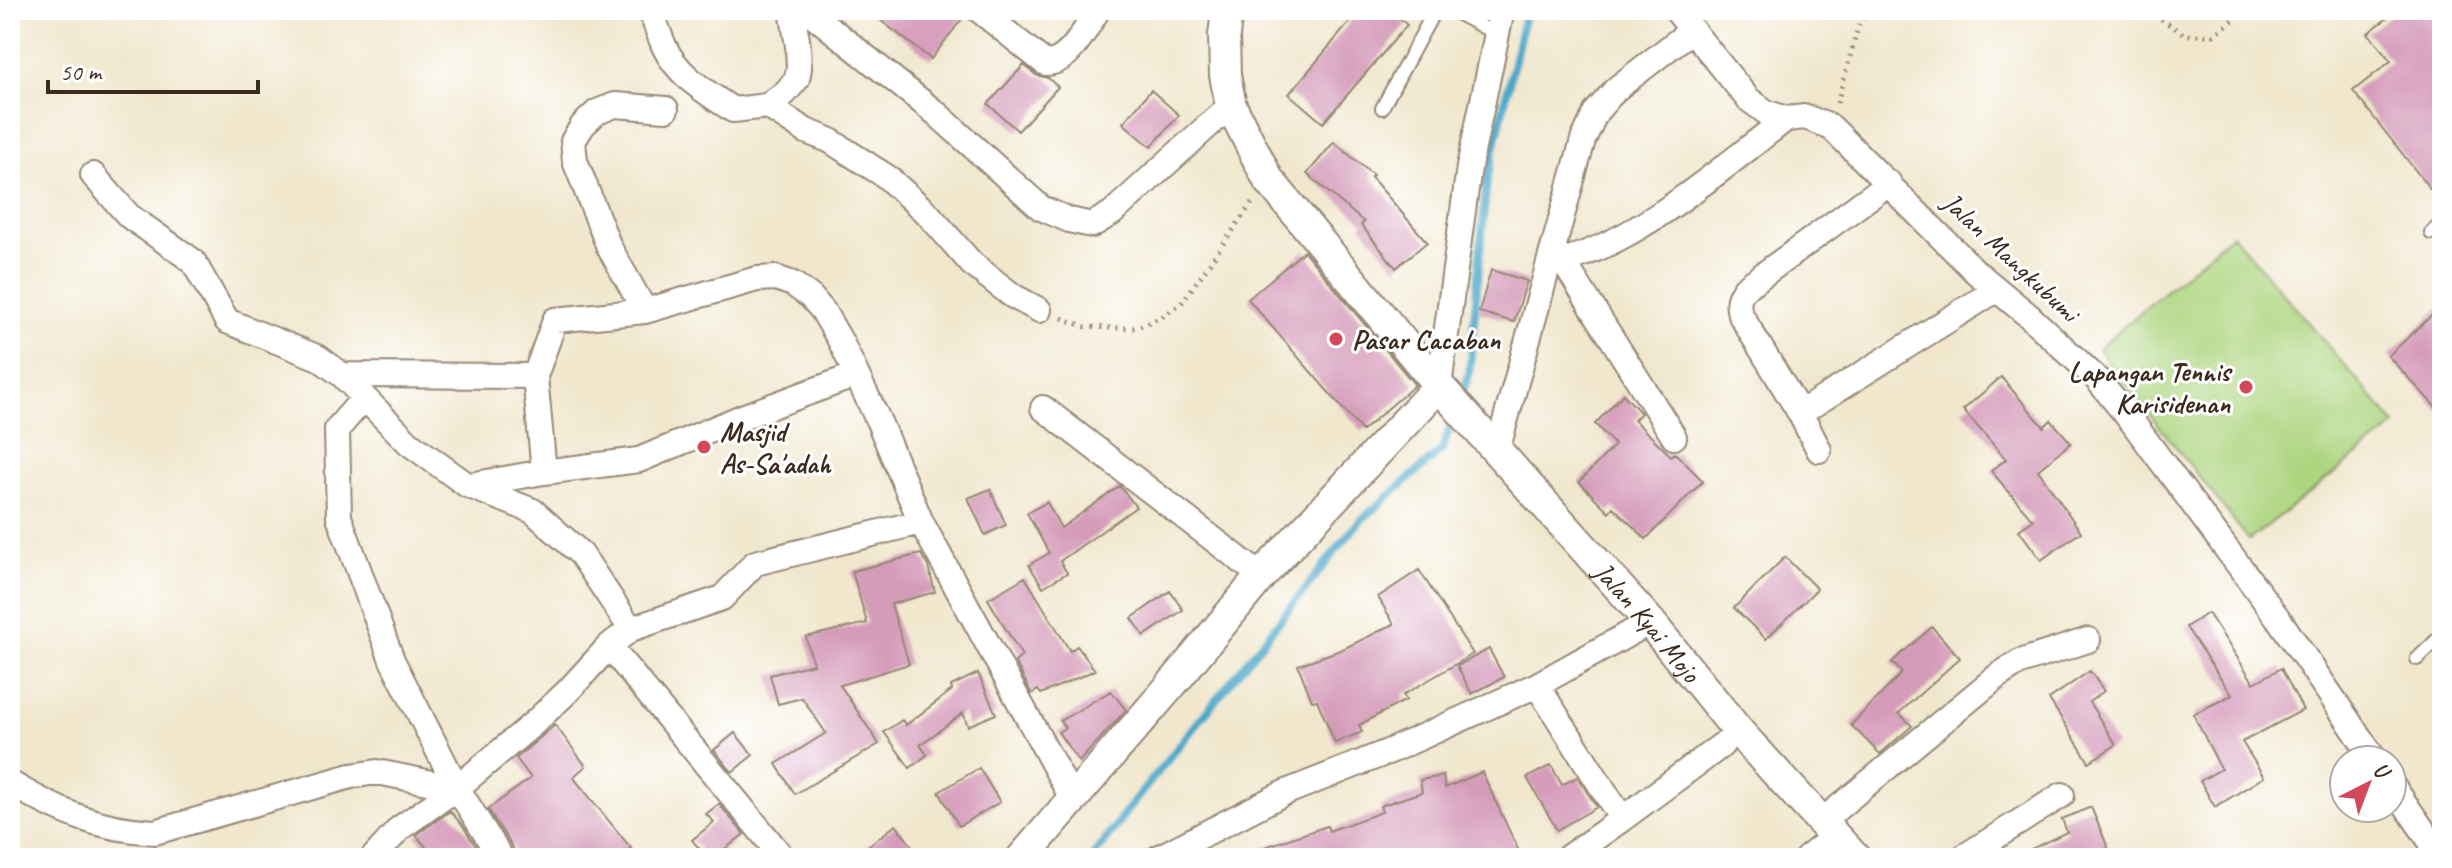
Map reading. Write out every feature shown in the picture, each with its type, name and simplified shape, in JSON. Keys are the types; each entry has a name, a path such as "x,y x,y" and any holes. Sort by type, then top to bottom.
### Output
{"street":[{"path":"650,10 676,66 694,84 733,110 767,106 797,79 798,46 792,10"},
{"path":"807,10 937,114 1041,208 1069,220 1092,225 1112,213 1221,114"},
{"path":"979,10 1049,64 1067,54 1098,10"},
{"name":"Jalan Kyai Mojo","path":"1227,10 1225,75 1231,106 1268,179 1442,390 1650,622 1739,732 1837,839"},
{"path":"1676,10 1758,108 1786,119 1805,117 1831,127"},
{"path":"1022,858 1261,576 1442,390 1469,167 1499,22"},
{"path":"1490,442 1557,262 1583,140 1596,112 1616,89 1692,30"},
{"path":"645,311 609,247 575,161 573,141 583,125 597,112 615,105 666,109"},
{"path":"767,106 887,177 929,215 972,264 1013,296 1039,310"},
{"path":"1557,262 1636,229 1786,119"},
{"name":"Jalan Mangkubumi","path":"1831,127 1976,272 2097,379 2280,621 2364,744"},
{"path":"93,175 129,216 193,261 227,321 319,358 342,375 409,443 467,485 533,511 581,554 631,629"},
{"path":"1819,450 1740,314 1739,296 1745,288 1889,183"},
{"path":"1557,262 1674,437"},
{"path":"544,472 535,376 555,320 645,311 757,279 776,278 793,284 823,311 841,342 921,522 1072,798"},
{"path":"1800,413 1996,290"},
{"path":"342,375 535,376"},
{"path":"467,485 639,460 742,417 856,375"},
{"path":"364,398 337,429 339,517 392,660 457,788 501,858"},
{"path":"1043,408 1261,576"},
{"path":"373,858 400,828 457,788 534,723 609,646 631,629 722,598 755,563 921,522"},
{"path":"1158,858 1284,793 1390,751 1537,685 1650,622"},
{"path":"1807,858 1837,839 1999,675 2020,662 2088,640"},
{"path":"609,646 783,858"},
{"path":"1537,685 1622,819"},
{"path":"1567,858 1722,745"},
{"path":"10,783 82,820 127,831 155,832 351,776 377,772 457,788"},
{"path":"1962,858 2062,795"},
{"path":"2408,808 2442,858"}],"lane":[{"path":"1382,108 1435,10"},
{"path":"1451,10 1499,22"},
{"path":"2431,233 2442,223"},
{"path":"2417,659 2442,635"}],"path":[{"path":"1831,127 1860,21 1870,10"},
{"path":"2148,10 2185,35 2214,35 2246,10"},
{"path":"1039,310 1086,327 1135,328 1162,317 1181,304 1268,179"}],"green space":[{"name":"Lapangan Tennis Karisidenan","path":"2232,234 2396,425 2249,540 2098,349"}],"building":[{"path":"867,10 964,10 965,15 931,59"},
{"path":"1360,10 1390,10 1407,25 1323,123 1289,94"},
{"path":"2398,10 2442,10 2442,204 2353,91 2391,61 2368,33"},
{"path":"1024,65 1058,87 1018,131 988,104"},
{"path":"1151,90 1179,115 1151,147 1123,123"},
{"path":"1334,142 1373,175 1371,177 1427,242 1396,268 1361,225 1364,222 1307,174"},
{"name":"Pasar Cacaban","path":"1304,251 1415,385 1362,431 1248,299"},
{"path":"1491,270 1527,281 1514,322 1479,312"},
{"path":"2442,306 2442,414 2388,356"},
{"path":"2001,377 2044,427 2051,420 2071,443 2038,470 2081,532 2041,560 2019,530 2033,520 1991,471 2006,459 1963,410"},
{"path":"1623,394 1641,413 1634,420 1671,456 1675,453 1703,481 1646,539 1613,507 1609,512 1579,482 1615,445 1595,424"},
{"path":"1120,486 1136,507 1060,561 1067,573 1043,587 1029,565 1049,553 1027,513 1047,502 1061,528"},
{"path":"990,489 1006,525 985,535 968,498"},
{"path":"921,554 928,566 935,592 891,604 909,664 840,685 879,744 795,794 776,764 826,733 802,698 778,704 770,675 813,664 806,637 867,623 852,571"},
{"path":"1785,557 1817,589 1766,639 1734,608"},
{"path":"1419,570 1473,654 1403,695 1406,700 1359,725 1362,732 1335,743 1317,700 1312,701 1298,665 1343,649 1394,624 1378,597"},
{"path":"1025,577 1070,651 1077,646 1095,670 1041,694 1038,690 1032,694 1015,662 1022,656 988,599"},
{"path":"1170,591 1183,610 1144,636 1132,618"},
{"path":"2208,613 2254,683 2281,668 2303,710 2242,742 2264,777 2215,807 2200,781 2221,769 2193,714 2232,695 2186,627"},
{"path":"1932,627 1960,658 1899,713 1912,726 1880,754 1851,725 1902,673 1892,662"},
{"path":"1489,649 1504,677 1472,694 1457,666"},
{"path":"2090,671 2104,691 2089,702 2116,745 2089,762 2049,699"},
{"path":"978,673 996,714 968,726 963,713 920,745 927,755 910,768 884,732 902,720 906,725 952,690 951,686"},
{"path":"1111,691 1126,710 1079,762 1058,732 1065,728 1060,721"},
{"path":"555,725 586,766 573,777 631,848 619,858 516,858 488,809 531,778 516,758"},
{"path":"735,733 753,755 732,772 714,750"},
{"path":"1551,765 1562,785 1577,777 1597,807 1557,830 1527,778"},
{"path":"979,768 1000,802 959,826 939,792"},
{"path":"1482,772 1522,858 1244,858 1244,854 1327,826 1329,831 1382,812 1380,806 1422,792 1420,780 1443,776 1445,788"},
{"path":"719,804 744,834 714,858 707,858 692,840 714,822 706,814"},
{"path":"2091,807 2109,850 2090,858 2012,858 2067,832 2062,819"},
{"path":"450,811 483,858 435,858 416,835"},
{"path":"896,825 921,858 852,858"}],"waterway":[{"path":"1460,399 1469,375 1487,179 1526,10"},
{"path":"1092,858 1359,522 1442,450 1454,416"}],"place":[{"name":"Pasar Cacaban","path":"1336,339"},
{"name":"Lapangan Tennis Karisidenan","path":"2246,387"},
{"name":"Masjid As-Sa'adah","path":"704,447"}]}
